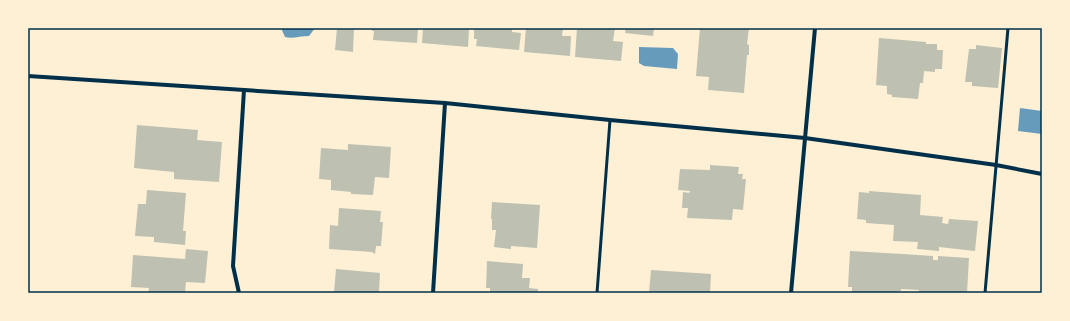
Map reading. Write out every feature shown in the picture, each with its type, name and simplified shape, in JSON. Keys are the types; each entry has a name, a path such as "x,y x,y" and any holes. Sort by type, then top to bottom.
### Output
{"street":[{"path":"792,293 815,28"},
{"path":"28,76 445,103 805,138 996,165 1042,174"},
{"path":"239,293 233,266 244,90"},
{"path":"433,293 445,103"}],"lane":[{"path":"985,293 1008,28"},
{"path":"597,293 610,120"}],"water":[{"path":"281,28 315,28 309,36 291,38 285,37"},
{"path":"639,47 673,48 678,54 677,69 644,66 639,63"},
{"path":"1020,108 1042,111 1042,134 1018,131"}],"building":[{"path":"337,28 354,28 353,52 335,50"},
{"path":"372,28 418,28 417,43 373,40 374,31 372,31"},
{"path":"423,28 469,29 468,47 422,43"},
{"path":"474,28 512,28 512,32 521,33 519,50 476,46 477,39 474,39"},
{"path":"526,28 563,28 562,36 571,36 570,56 524,52"},
{"path":"577,28 615,28 613,41 623,42 621,61 575,57"},
{"path":"626,28 654,28 653,36 625,33"},
{"path":"700,28 749,28 747,44 749,45 749,55 747,55 744,93 708,90 709,77 696,76"},
{"path":"879,38 937,44 937,50 943,50 942,69 935,69 935,72 924,71 923,83 920,83 918,99 892,97 892,95 887,94 887,86 876,85"},
{"path":"976,45 1002,48 998,88 972,86 972,82 965,82 969,49 976,49"},
{"path":"137,125 198,130 197,140 222,142 219,182 174,179 174,172 134,168"},
{"path":"348,144 391,147 389,178 375,177 373,195 351,194 351,192 331,190 331,180 319,179 321,148 348,150"},
{"path":"710,165 739,167 738,174 743,174 742,179 746,179 743,210 733,209 732,220 687,218 688,208 682,208 683,192 689,193 690,191 678,190 680,169 710,170"},
{"path":"147,190 186,193 183,231 186,231 185,245 154,242 154,237 135,236 138,204 146,204"},
{"path":"869,191 921,195 920,215 943,217 942,223 948,224 949,219 978,221 975,251 939,247 939,251 917,249 918,242 893,241 894,225 866,223 866,220 857,219 859,192 869,193"},
{"path":"492,202 540,205 537,248 511,246 511,249 494,247 496,230 492,230"},
{"path":"339,208 381,211 380,222 383,222 381,246 376,246 375,254 372,252 329,249 330,225 338,226"},
{"path":"186,249 208,251 205,283 186,282 185,293 148,293 149,288 131,287 133,255 185,259"},
{"path":"850,251 933,256 933,260 938,260 938,256 969,258 967,293 919,293 919,290 901,289 898,293 852,293 852,287 848,287"},
{"path":"487,261 523,264 522,278 530,278 529,288 538,289 538,293 490,293 490,288 486,288"},
{"path":"336,269 380,273 379,292 382,293 334,293"},
{"path":"651,270 711,274 710,293 649,293"}]}
